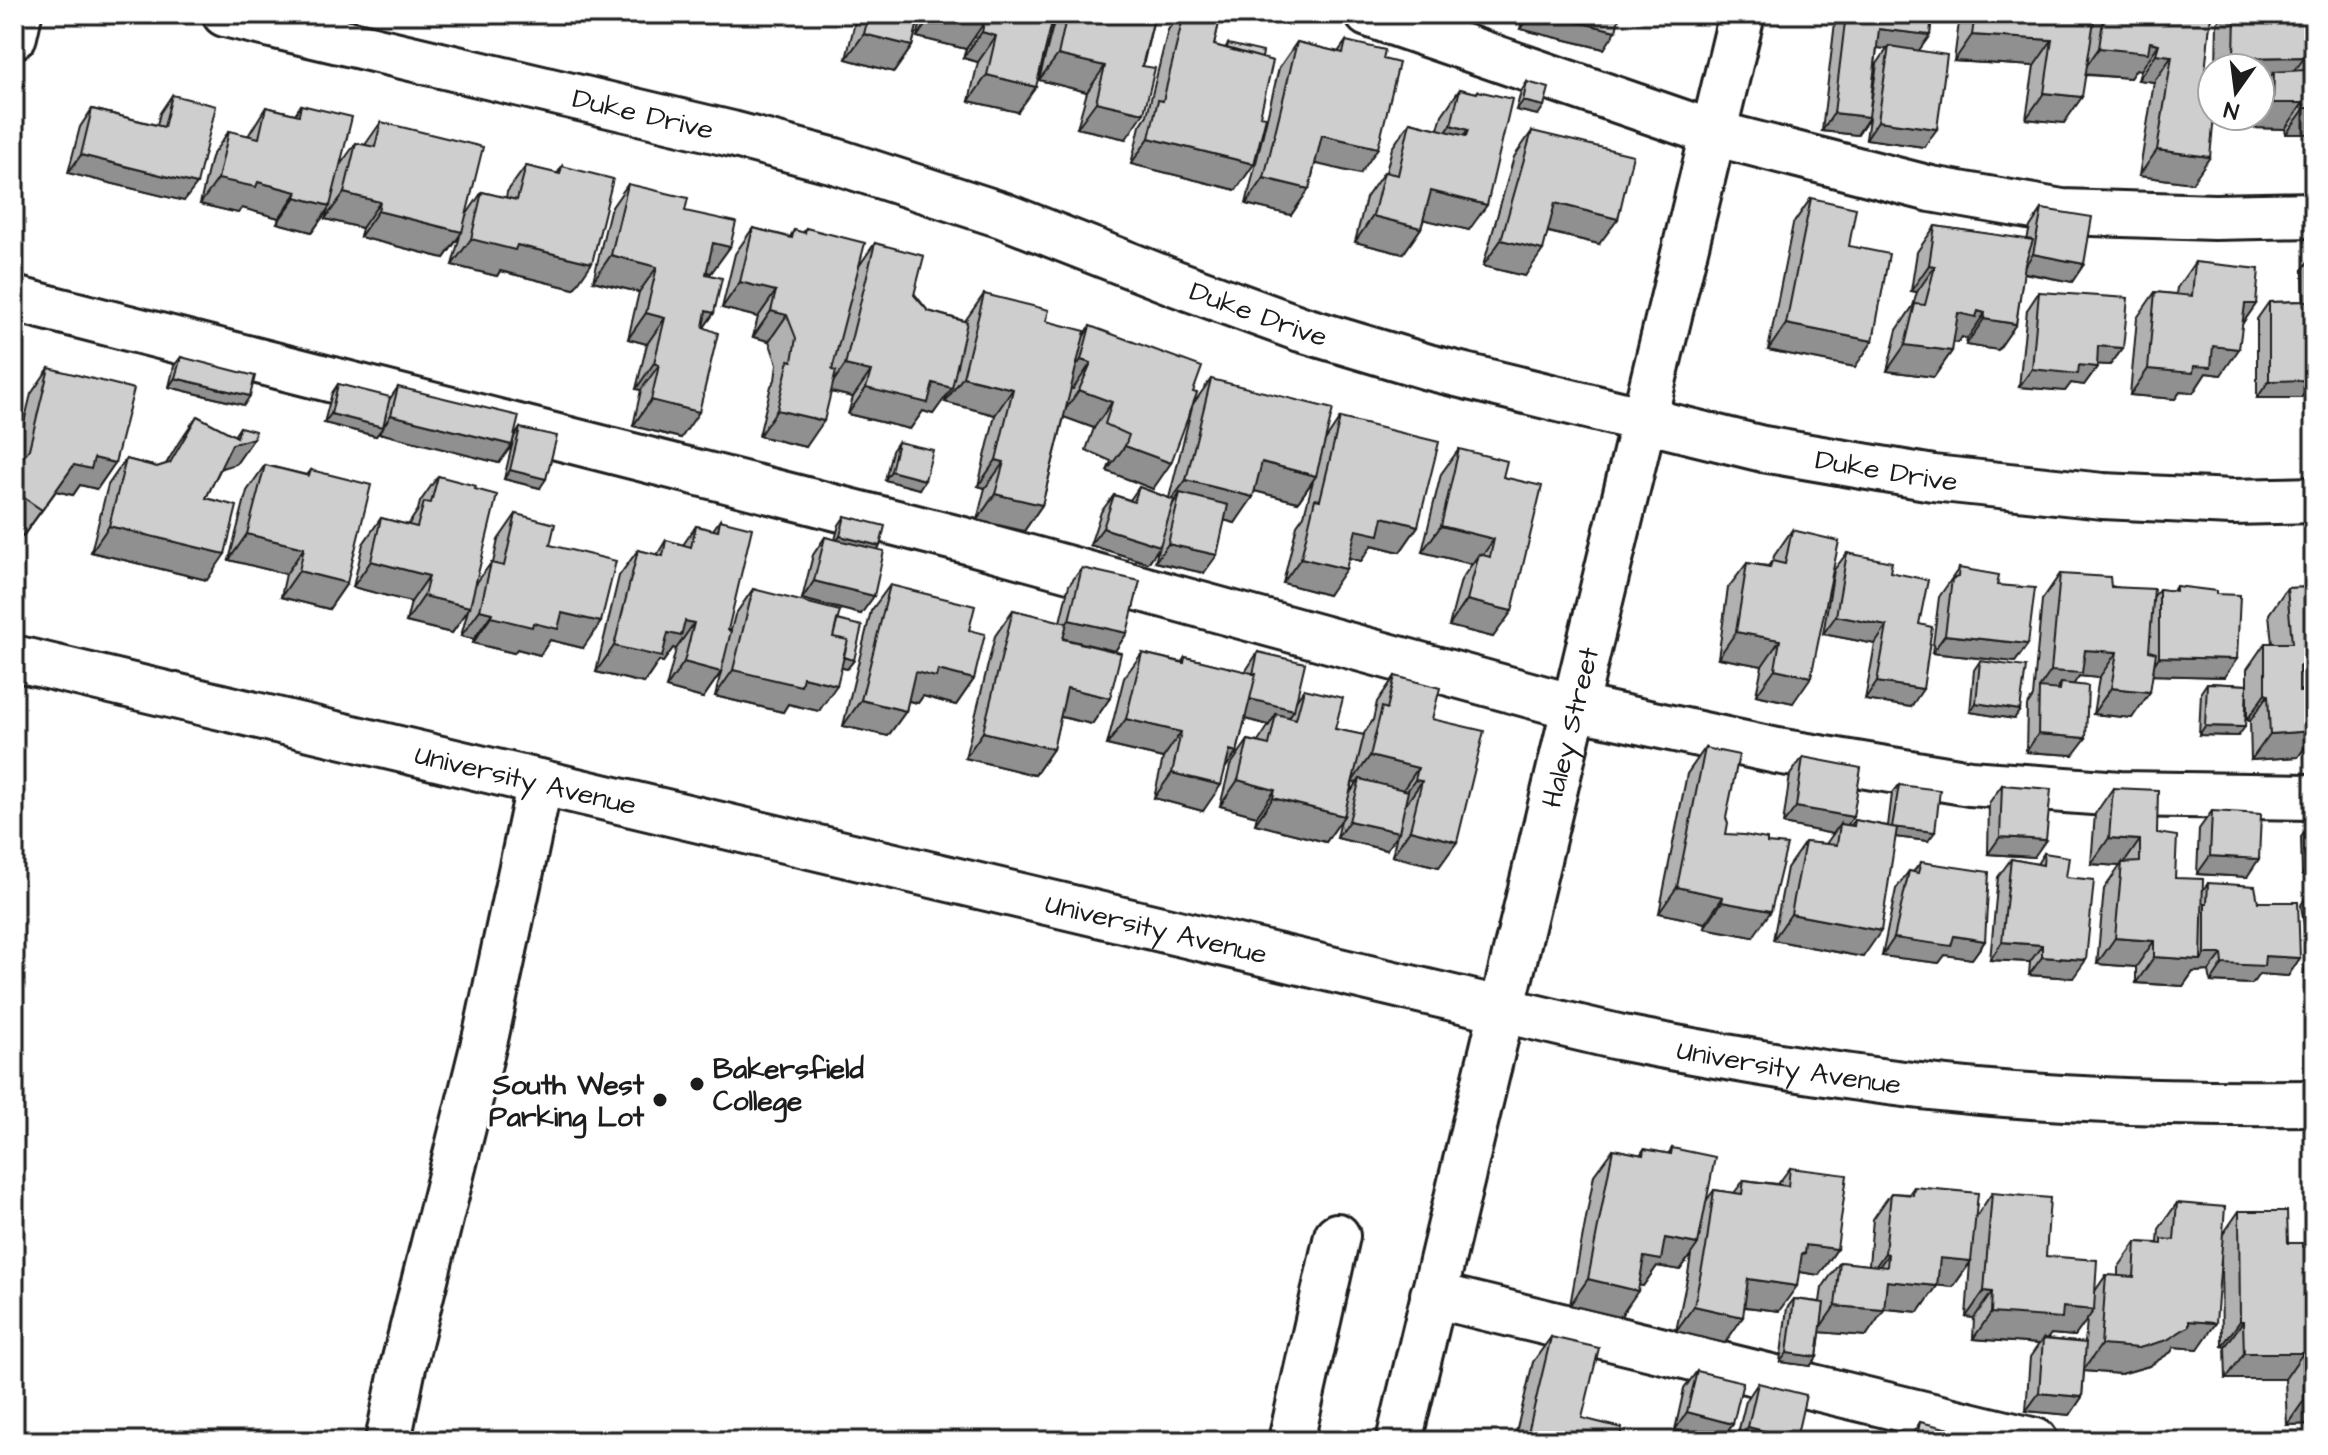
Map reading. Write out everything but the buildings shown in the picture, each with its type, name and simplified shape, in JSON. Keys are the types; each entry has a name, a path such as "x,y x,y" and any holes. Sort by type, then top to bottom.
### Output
{"street":[{"path":"14,36 19,14"},
{"name":"Duke Drive","path":"225,14 835,161 1002,215 1301,329 1428,367 1763,449 1933,478 2103,496 2232,502 2314,500"},
{"path":"1368,14 1438,26 1713,133 1931,189 2062,212 2214,217 2314,215"},
{"name":"Haley Street","path":"1399,1441 1500,1010 1521,936 1742,14"},
{"path":"14,299 971,542 1574,707 1777,751 1970,783 2120,794 2314,797"},
{"name":"University Avenue","path":"14,658 1618,1037 1766,1065 1914,1086 2064,1099 2225,1104 2314,1103"},
{"path":"388,1441 403,1367 486,1035 540,782"},
{"path":"1291,1441 1337,1236"},
{"path":"1433,1295 2035,1441"}],"place":[{"name":"Bakersfield College","path":"697,1084"},
{"name":"South West Parking Lot","path":"660,1100"}]}
